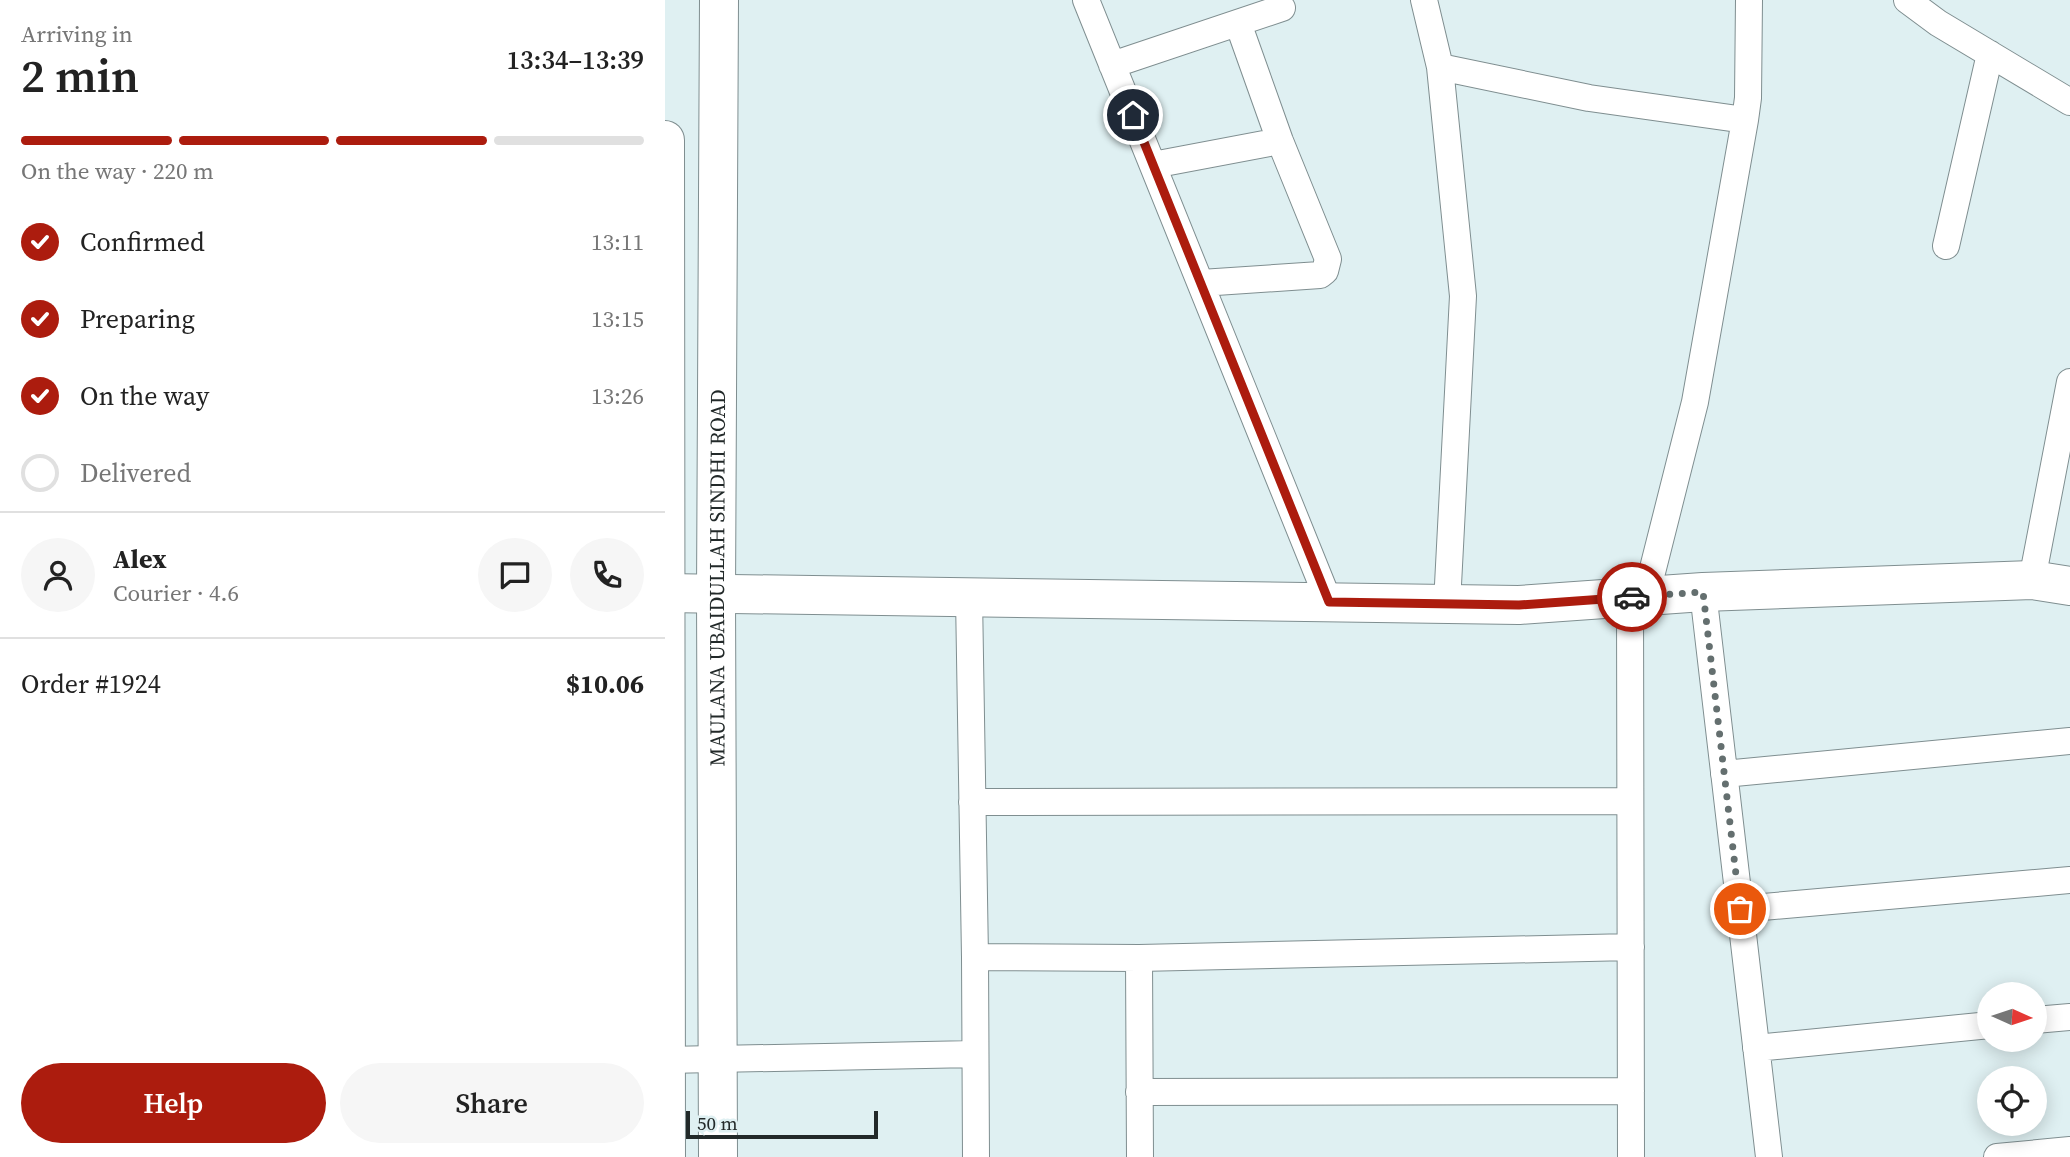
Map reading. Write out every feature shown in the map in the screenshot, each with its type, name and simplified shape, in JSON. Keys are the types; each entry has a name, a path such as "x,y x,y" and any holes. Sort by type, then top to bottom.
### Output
{"main road":[{"name":"MAULANA UBAIDULLAH SINDHI ROAD","path":"718,1157 716,594 719,0"},
{"path":"665,140 666,1157"},
{"path":"665,593 1519,605 1703,592 2032,580 2070,586"}],"street":[{"path":"1086,0 1329,602"},
{"path":"1423,0 1440,67 1463,296 1447,604"},
{"path":"1631,1157 1630,800 1638,596 1695,402 1748,98 1749,0"},
{"path":"1907,0 1938,23 2070,102"},
{"path":"1112,65 1282,8"},
{"path":"1201,283 1320,275 1325,271 1328,259 1280,141 1238,23"},
{"path":"1946,246 1990,54"},
{"path":"1440,67 1589,98 1745,120"},
{"path":"1153,165 1280,141"},
{"path":"2032,580 2070,382"},
{"path":"1703,592 1769,1157"},
{"path":"969,597 976,1157"},
{"path":"1724,774 2070,741"},
{"path":"972,802 1630,800"},
{"path":"1740,909 2070,880"},
{"path":"975,957 1139,958 1631,947"},
{"path":"1139,958 1140,1157"},
{"path":"2047,1019 2070,1017"},
{"path":"1756,1048 1977,1025"},
{"path":"666,1060 975,1054"},
{"path":"1139,1092 1631,1091"},
{"path":"1997,1157 2070,1150"}],"way so far":[{"path":"1632,597 1703,592 1740,909"}],"route":[{"path":"1133,115 1329,602 1519,605 1632,597"}]}
